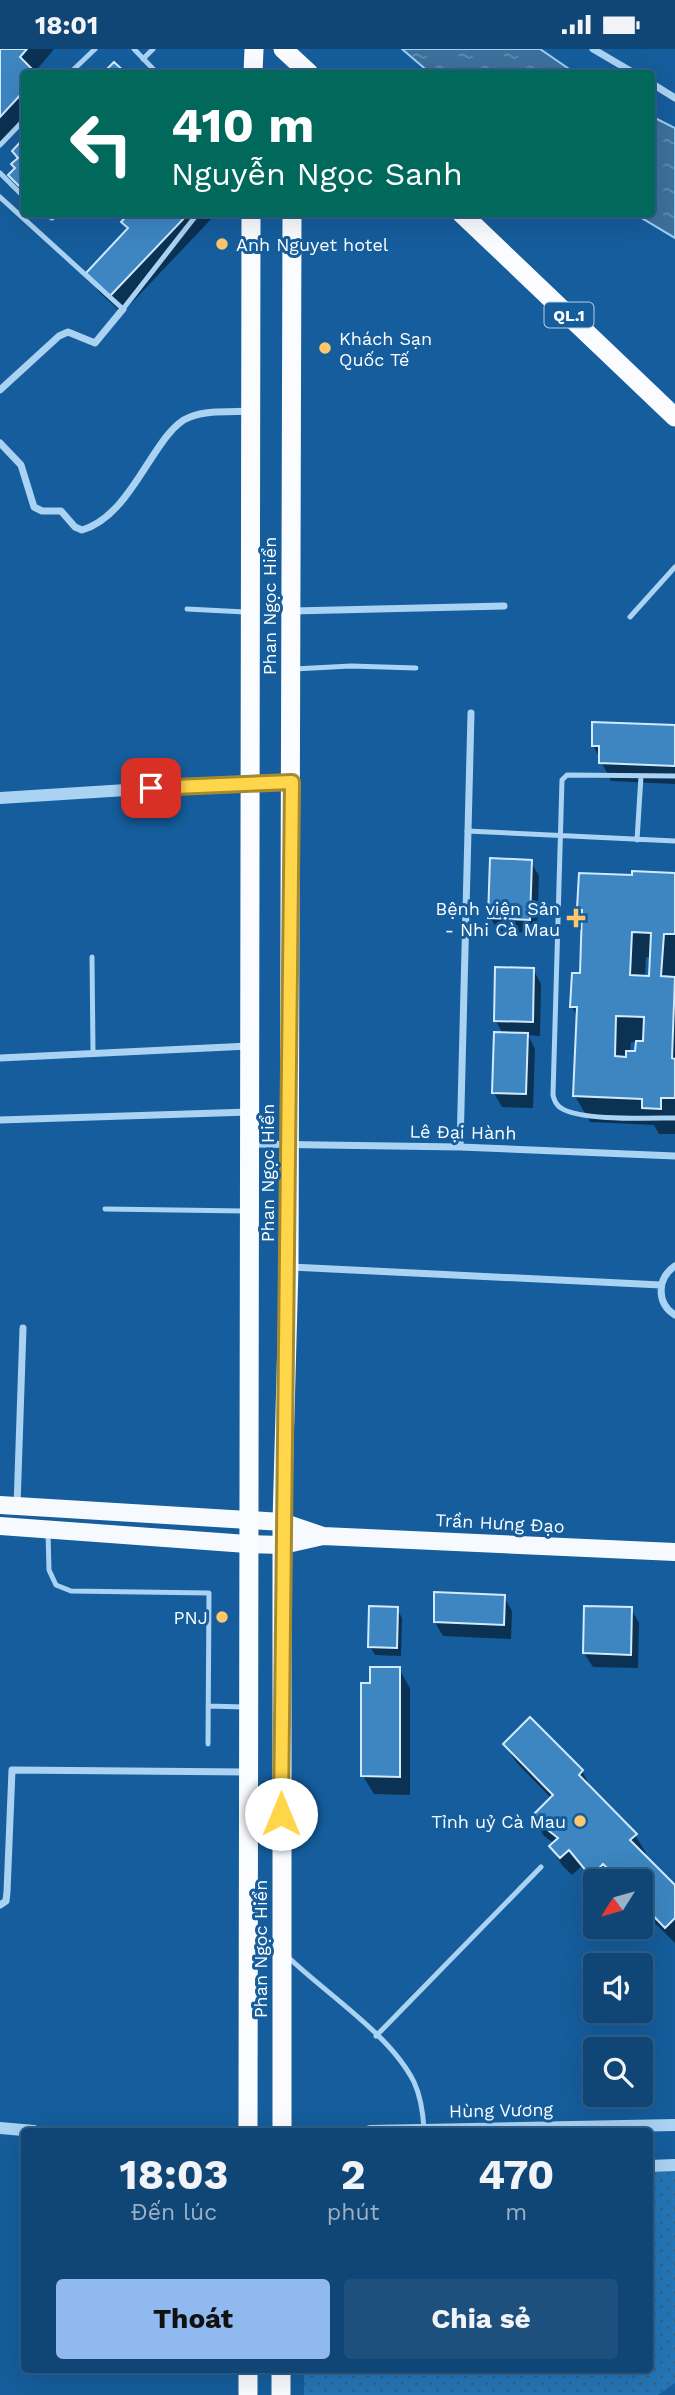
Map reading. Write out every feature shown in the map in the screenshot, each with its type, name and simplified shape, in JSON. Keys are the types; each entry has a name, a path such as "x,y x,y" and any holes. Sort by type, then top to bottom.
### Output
{"highway":[{"path":"253,70 254,49"},
{"name":"Phan Ngọc Hiển","path":"248,2128 251,217"},
{"name":"Phan Ngọc Hiển","path":"282,2128 282,1523 289,1267 292,217"},
{"name":"QL.1","path":"465,217 675,417"},
{"path":"248,2373 248,2395"},
{"path":"281,2373 281,2395"}],"main road":[{"name":"Trần Hưng Đạo","path":"8,1506 282,1523 323,1536 675,1552"},
{"name":"Trần Hưng Đạo","path":"0,1526 247,1544 283,1545 323,1536"}],"street":[{"path":"593,49 629,70"},
{"path":"655,86 675,98"},
{"path":"0,390 59,336 68,332 95,343 123,309"},
{"path":"0,443 21,465 34,507 42,511 61,511 75,527 82,530 113,511 128,495 178,424 191,417 251,411"},
{"path":"289,611 504,606"},
{"path":"460,1147 471,713"},
{"path":"0,798 252,782 292,782"},
{"path":"0,1058 250,1046"},
{"path":"0,1119 249,1112"},
{"name":"Lê Đại Hành","path":"251,1144 460,1147 675,1156"},
{"path":"675,1266 665,1275 661,1285 662,1299 675,1315"},
{"path":"289,1267 661,1285"},
{"path":"8,1506 23,1328"},
{"path":"0,1770 247,1772"},
{"path":"0,1905 6,1901 7,1892 12,1770"},
{"name":"Hùng Vương","path":"487,2128 675,2125"},
{"path":"0,2128 21,2130"},
{"path":"653,2166 675,2165"}],"lane":[{"path":"73,70 95,49"},
{"path":"134,49 154,70"},
{"path":"143,59 153,49"},
{"path":"0,145 21,123"},
{"path":"0,173 21,194"},
{"path":"0,197 21,216"},
{"path":"22,217 123,309 195,217"},
{"path":"630,617 675,567"},
{"path":"187,609 251,613"},
{"path":"290,670 351,666 416,668"},
{"path":"637,840 641,776"},
{"path":"675,776 563,777 554,948 555,1102 569,1112 590,1115 675,1118"},
{"path":"467,831 675,841"},
{"path":"92,957 93,1052"},
{"path":"105,1209 248,1212"},
{"path":"48,1529 49,1570 56,1585 71,1591 209,1594 208,1744"},
{"path":"208,1706 247,1707"},
{"path":"376,2036 541,1867"},
{"path":"280,1949 376,2036 413,2080 422,2104 424,2128"}],"shaded area":[{"path":"653,2168 675,2168 675,2383 658,2395 304,2395 304,2373 653,2373"}],"water":[{"path":"402,49 540,49 571,70 426,70"},
{"path":"655,118 675,128 675,238 640,217 655,217"}],"building":[{"path":"0,49 27,49 20,57 33,70 21,70 21,94 0,117"},
{"path":"114,62 123,70 106,70"},
{"path":"21,141 21,188 8,175 15,168 11,164 18,158 12,151"},
{"path":"125,217 185,217 110,296 86,273 128,228 121,222"},
{"path":"592,722 675,725 675,766 599,763 599,746 592,746"},
{"path":"490,858 532,860 530,920 488,918"},
{"path":"632,871 675,873 675,934 664,934 661,976 675,977 672,1058 675,1059 675,1098 661,1098 661,1109 642,1108 642,1099 573,1096 577,1007 570,1007 572,973 580,973 582,910 577,909 579,873 632,875","holes":["632,932 651,933 649,976 630,975","616,1016 644,1017 643,1041 636,1041 635,1051 626,1051 626,1057 615,1056"]},
{"path":"495,967 534,968 533,1022 494,1021"},
{"path":"494,1032 528,1033 526,1094 492,1093"},
{"path":"434,1592 505,1595 504,1625 434,1622"},
{"path":"369,1606 398,1607 397,1648 368,1647"},
{"path":"584,1606 632,1607 631,1655 583,1653"},
{"path":"370,1667 400,1667 400,1777 361,1776 361,1683 370,1683"},
{"name":"Tỉnh uỷ Cà Mau","path":"530,1717 583,1770 579,1775 637,1834 630,1840 675,1885 675,1918 665,1928 653,1916 653,1869 608,1869 603,1864 598,1869 584,1869 569,1850 560,1858 549,1846 558,1838 531,1817 553,1795 503,1744"}],"place":[{"name":"Anh Nguyet hotel","path":"222,244"},
{"name":"Khách Sạn Quốc Tế","path":"325,348"},
{"name":"Bệnh viện Sản - Nhi Cà Mau","path":"576,918"},
{"name":"PNJ","path":"222,1617"},
{"name":"Tỉnh uỷ Cà Mau","path":"580,1821"}],"route":[{"path":"151,788 292,782 289,1267 282,1523 281,1814"}]}
